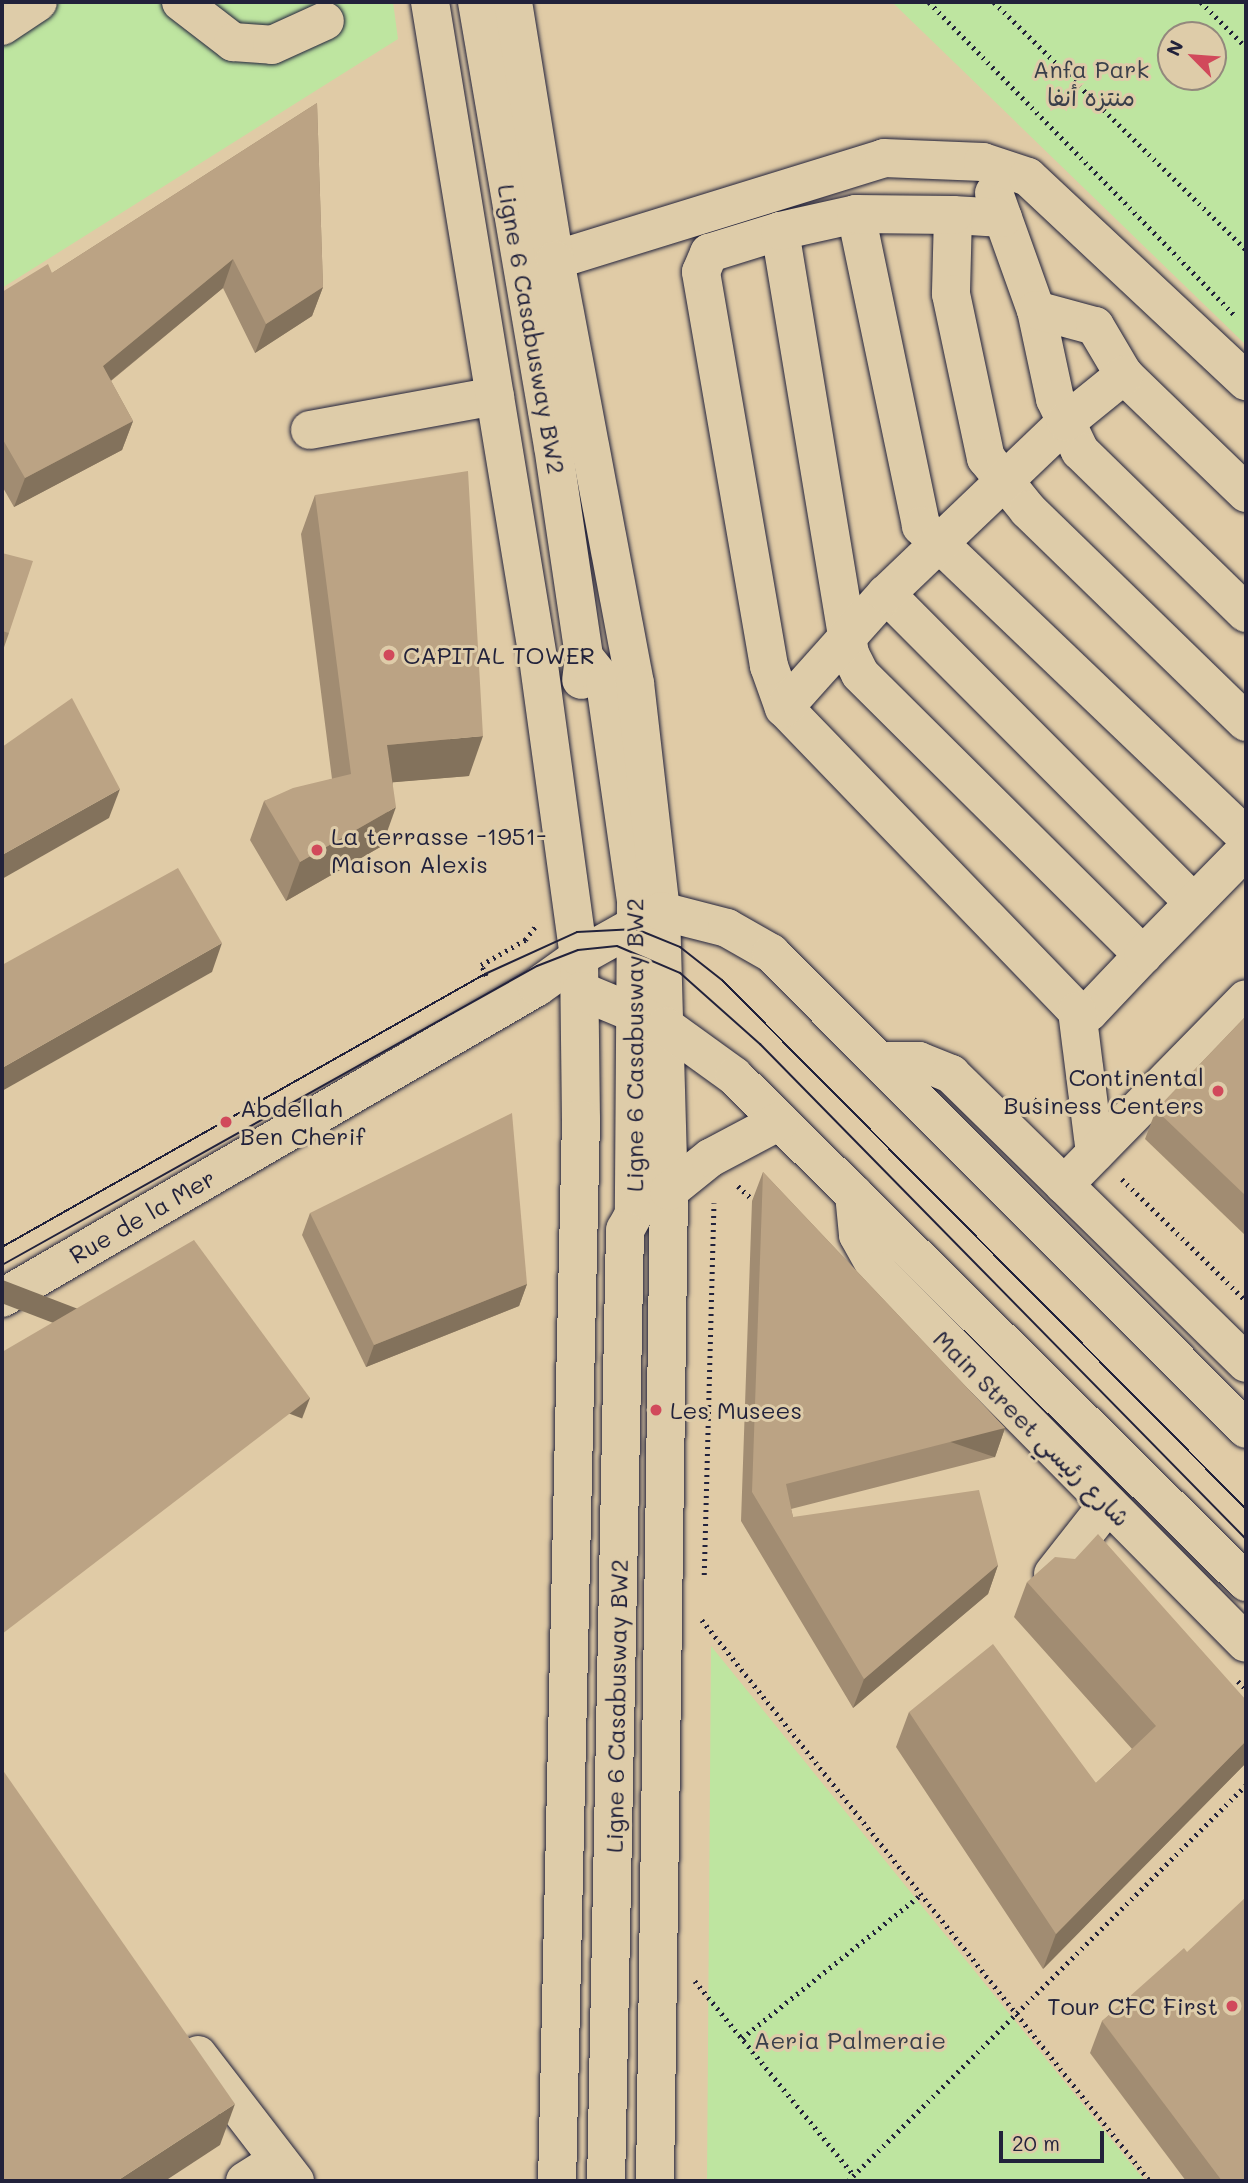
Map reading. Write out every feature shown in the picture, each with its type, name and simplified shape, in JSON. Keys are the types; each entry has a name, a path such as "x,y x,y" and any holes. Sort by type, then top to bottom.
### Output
{"main road":[{"path":"2,26 38,2"},
{"path":"181,2 233,42 272,45 325,21"},
{"path":"430,2 538,658 580,974 557,2181"},
{"name":"Ligne 6 Casabusway BW2","path":"477,2 584,657 605,683 638,922 639,1015 613,1210 625,1230 606,2181"},
{"path":"513,2 555,260 635,683 639,1015 669,1191 655,2181"},
{"path":"555,260 884,158 983,162 1028,177 1246,381"},
{"path":"983,162 1035,310 1055,399 1080,451 1246,613"},
{"path":"1003,218 856,214 780,231 709,253 701,272 769,666 784,708 1077,1011 1095,1153"},
{"path":"856,214 921,526 937,546 1246,837"},
{"path":"953,215 951,294 986,458 1028,510 1246,722"},
{"path":"780,231 849,630 850,654 860,674 1143,955"},
{"path":"1035,310 1095,326 1124,375 1246,493"},
{"path":"784,708 849,630 1066,422 1124,375"},
{"path":"310,430 495,396"},
{"path":"886,594 1194,903"},
{"path":"1077,1011 1089,1012 1103,1002 1143,955 1246,850"},
{"path":"580,974 638,922 727,928 771,953 884,1061 1246,1429"},
{"name":"Rue de la Mer","path":"2,1298 537,987 580,974"},
{"name":"Main Street شارع رئيسي","path":"580,974 639,1015 712,1057 1246,1582"},
{"path":"1064,1185 1246,999"},
{"path":"884,1061 919,1061 951,1074 1246,1363"},
{"path":"669,1191 721,1151 780,1121"},
{"name":"Main Street شارع رئيسي","path":"854,1194 858,1235 878,1271 1246,1643"},
{"path":"1054,1574 1108,1504"},
{"path":"178,2028 287,2171 245,2181"}],"path":[{"path":"929,2 1246,327"},
{"path":"994,2 1246,250"},
{"path":"1201,2 1246,47"},
{"path":"1095,1153 1246,1301"},
{"path":"702,1620 1150,2181"},
{"path":"848,2181 1246,1786"},
{"path":"742,2038 922,1894"},
{"path":"689,1973 854,2175"}],"green space":[{"path":"2,2 393,2 398,39 2,288"},
{"name":"Anfa Park منتزه أنفا","path":"892,2 1246,2 1246,345"},
{"name":"Aeria Palmeraie","path":"711,1646 1145,2181 707,2181"}],"building":[{"path":"317,103 323,287 266,324 233,259 103,366 133,421 25,478 2,438 2,292 48,264 52,273"},
{"name":"CAPITAL TOWER","path":"468,471 483,736 387,745 396,807 300,862 264,801 293,788 351,774 315,495"},
{"path":"2,553 33,561 9,633 2,631"},
{"path":"72,698 120,789 2,855 2,747"},
{"path":"178,868 222,943 2,1068 2,965"},
{"name":"Continental Business Centers","path":"1246,1016 1246,1196 1156,1110"},
{"path":"512,1113 527,1284 374,1345 310,1213"},
{"path":"763,1172 1005,1428 786,1484 793,1517 979,1490 998,1565 864,1679 752,1492"},
{"path":"194,1240 310,1398 2,1634 2,1352"},
{"path":"1098,1534 1246,1700 1246,1741 1056,1934 909,1712 993,1644 1096,1783 1156,1726 1027,1582 1055,1557 1075,1559"},
{"path":"2,1769 235,2104 117,2181 2,2181"},
{"path":"1246,1897 1246,2181 1222,2181 1102,2021 1184,1948 1187,1952"}],"tram line":[{"path":"2,1247 485,974 577,932 636,929 680,947 722,980 1246,1509"},
{"path":"2,1265 537,966 578,950 617,946 680,973 760,1044 1246,1539"}],"place":[{"name":"CAPITAL TOWER","path":"389,655"},
{"name":"La terrasse -1951- Maison Alexis","path":"317,850"},
{"name":"Continental Business Centers","path":"1218,1091"},
{"name":"Abdellah Ben Cherif","path":"226,1122"},
{"name":"Les Musees","path":"656,1410"},
{"name":"Tour CFC First","path":"1232,2006"}]}
